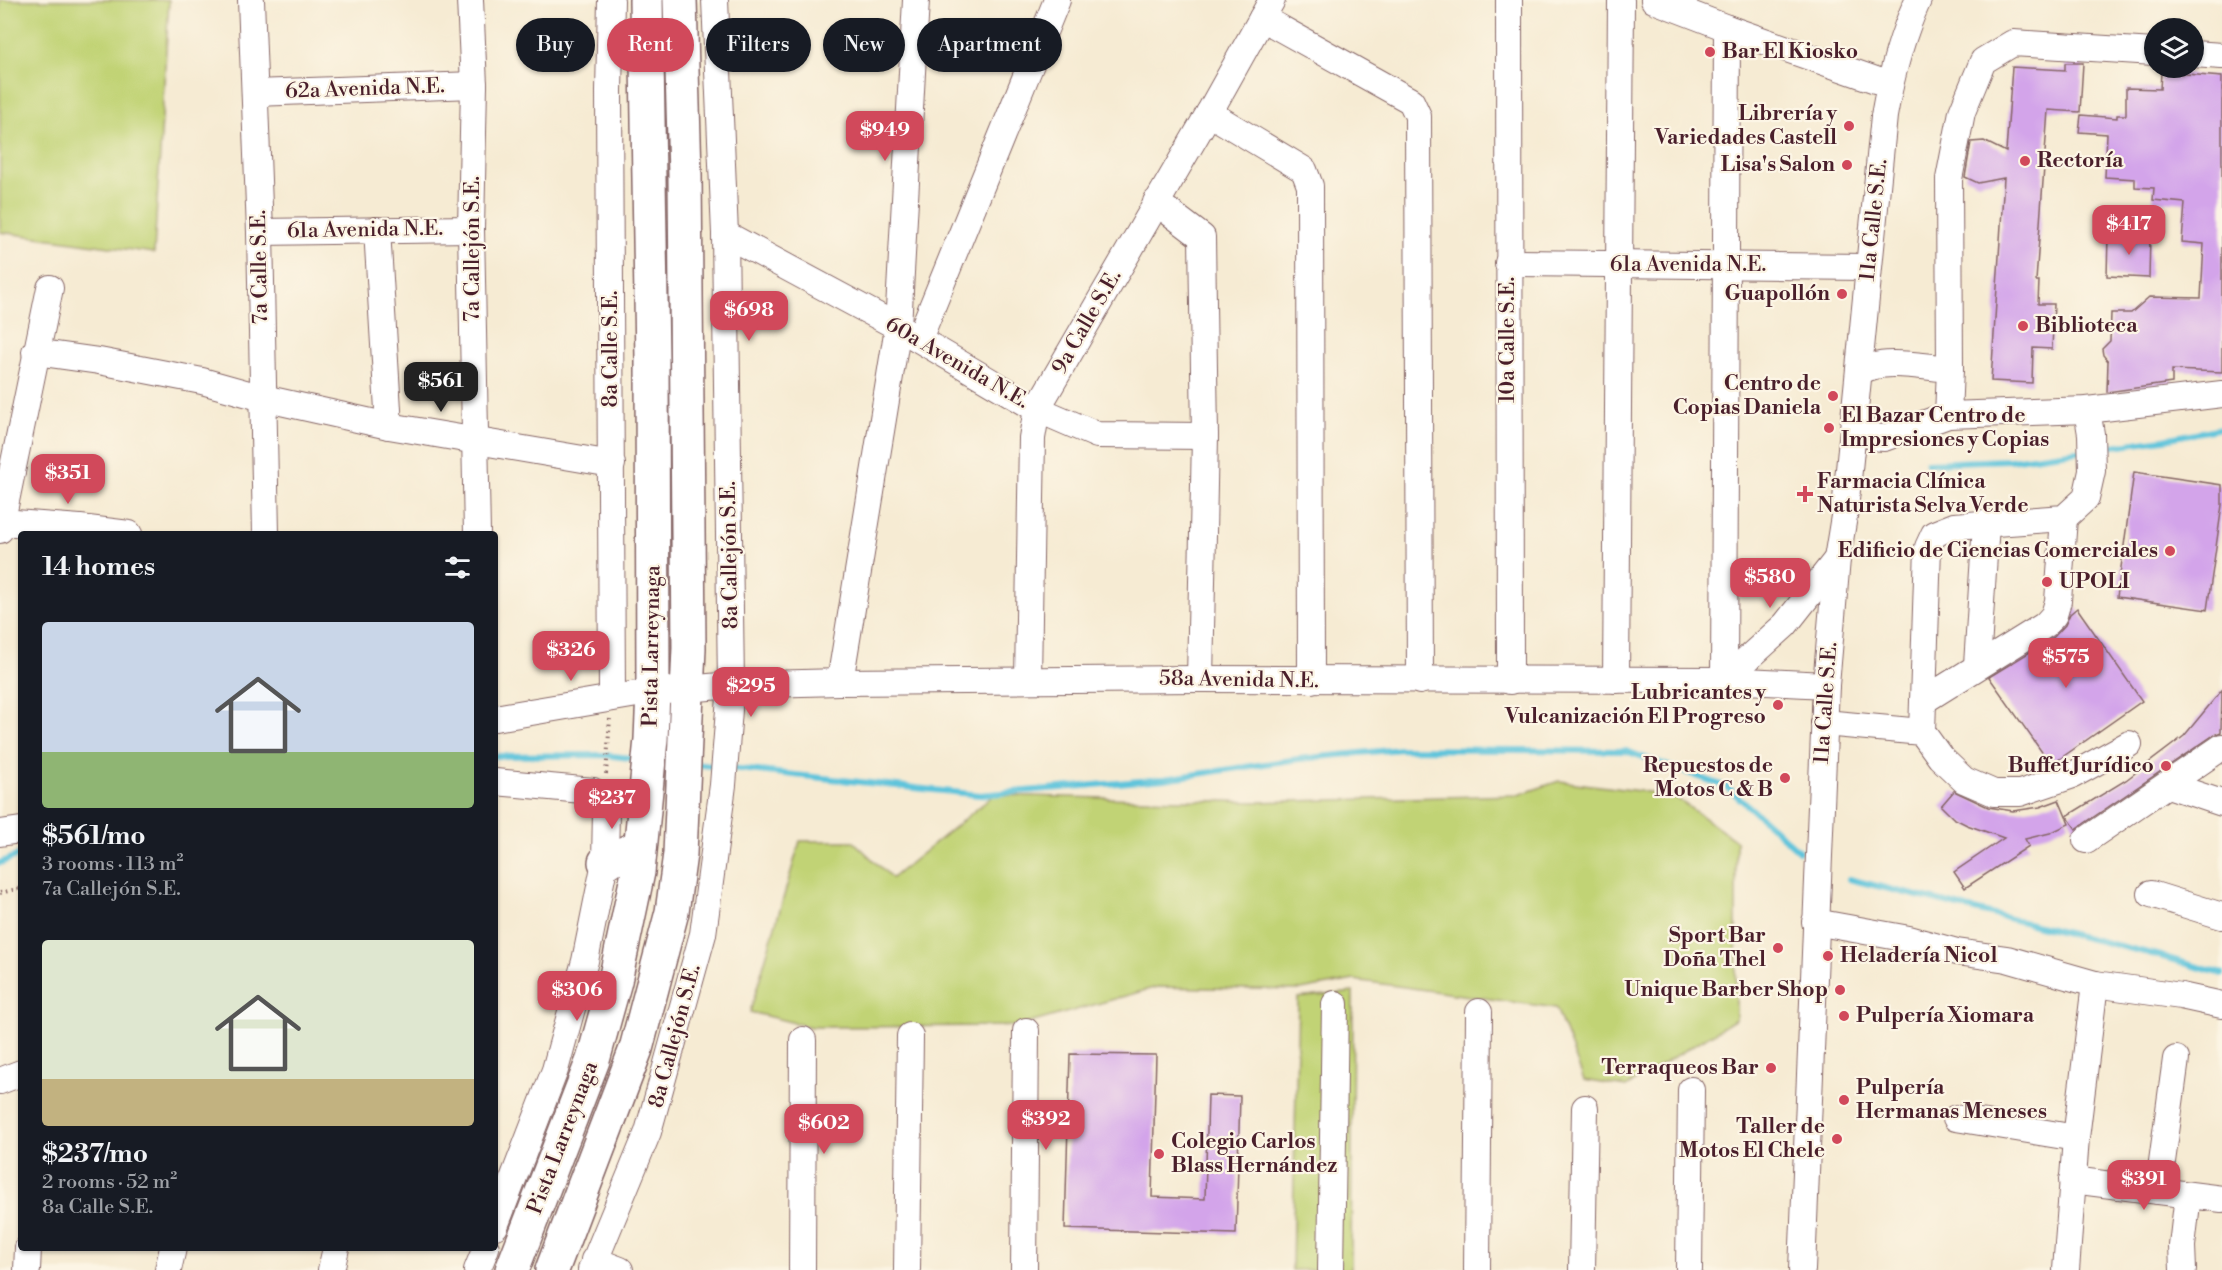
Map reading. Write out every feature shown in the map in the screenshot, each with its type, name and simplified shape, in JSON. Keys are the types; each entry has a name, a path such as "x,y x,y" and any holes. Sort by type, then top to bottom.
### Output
{"main road":[{"name":"Pista Larreynaga","path":"512,1270 593,1060 615,981 638,872 651,739 653,692 652,370 646,0"},
{"name":"Pista Larreynaga","path":"552,1270 636,1049 672,912 680,854 689,689 685,174 680,0"},
{"path":"605,862 640,846"}],"street":[{"name":"7a Calle S.E.","path":"251,0 260,232 266,531"},
{"name":"7a Callejón S.E.","path":"470,0 474,85 471,229 477,531"},
{"name":"8a Calle S.E.","path":"611,0 609,102 612,697"},
{"name":"8a Callejón S.E.","path":"592,1265 648,1132 703,934 723,785 731,685 726,234 715,0"},
{"path":"840,682 908,333 916,0"},
{"path":"908,333 1057,0"},
{"name":"10a Calle S.E.","path":"1509,0 1510,681"},
{"path":"1616,680 1621,0"},
{"path":"1654,0 1726,28 1890,85"},
{"name":"11a Calle S.E.","path":"1802,1270 1824,723 1837,559 1855,417 1870,368 1862,346 1868,267 1890,85 1906,27 1918,0"},
{"path":"1267,9 1411,101 1418,120 1420,681"},
{"name":"9a Calle S.E.","path":"1028,679 1032,438 1037,409 1267,9"},
{"path":"1724,680 1726,28"},
{"path":"1948,416 1950,369 1949,179 1962,112 1983,61 2013,43 2144,51"},
{"path":"2204,55 2222,56"},
{"name":"62a Avenida N.E.","path":"255,93 474,85"},
{"path":"1209,113 1304,170 1310,186 1311,680"},
{"path":"1156,202 1202,237 1205,436 1200,679"},
{"name":"61a Avenida N.E.","path":"260,232 471,229"},
{"path":"376,230 389,426"},
{"name":"60a Avenida N.E.","path":"726,234 908,333 1037,409 1097,435 1205,436"},
{"name":"61a Avenida N.E.","path":"1508,263 1868,267"},
{"path":"50,288 1,526 86,531"},
{"path":"35,352 202,381 263,398 389,426 612,464"},
{"path":"1870,368 1950,369"},
{"path":"1855,417 1863,430 1877,438 1884,438 1948,416 2089,422 2222,394"},
{"path":"2089,422 2092,471 2086,498 2064,518 1954,526 1934,534 1928,547 1922,732 1940,757 1964,780 1994,793 2020,793 2073,775 2129,744"},
{"path":"1847,493 1860,458 1877,438"},
{"path":"1923,701 1977,665 2045,625 2054,615 2058,601 2064,518"},
{"path":"1977,665 1986,524"},
{"path":"1724,680 1785,625 1837,559"},
{"name":"58a Avenida N.E.","path":"498,717 653,692 731,685 840,682 1028,679 1724,680 1826,685"},
{"path":"1824,723 1922,732"},
{"path":"2086,840 2222,747"},
{"path":"498,782 593,791 605,786 606,810 605,862 585,961 555,1070 498,1218"},
{"path":"2168,785 2222,803"},
{"path":"0,833 18,830"},
{"path":"2151,894 2222,916"},
{"path":"1815,922 1909,939 1957,952 2007,959 2095,984 2181,996 2222,1005"},
{"path":"2066,1270 2076,1138 2095,984"},
{"path":"1331,1270 1335,1004"},
{"path":"1477,1270 1479,1012"},
{"path":"1024,1270 1026,1031"},
{"path":"907,1270 910,1036"},
{"path":"801,1270 803,1040"},
{"path":"2158,1191 2176,1059"},
{"path":"0,1081 18,1075"},
{"path":"1689,1270 1691,1090"},
{"path":"1582,1270 1585,1108"},
{"path":"1956,1118 2076,1138"},
{"path":"2072,1180 2222,1199"},
{"path":"2183,1270 2182,1246 2188,1195"},
{"path":"27,1270 28,1251"},
{"path":"168,1270 172,1251"},
{"path":"331,1270 335,1251"},
{"path":"477,1270 485,1251"},
{"path":"592,1265 620,1270"}],"path":[{"path":"605,786 609,735"},
{"path":"0,894 18,889"}],"green space":[{"path":"0,0 169,0 154,253 0,232"},
{"path":"1559,781 1672,795 1736,841 1736,1019 1626,1087 1584,1080 1556,1008 1354,980 1301,990 1157,987 1019,1026 811,1027 750,1012 800,841 853,841 892,878 994,795 1256,802 1518,795"},
{"path":"1353,992 1351,1270 1292,1270 1298,998"}],"building":[{"path":"2065,63 2083,63 2080,112 2048,110 2036,281 2039,281 2038,304 2054,304 2052,349 2033,348 2032,383 1991,381 2004,178 1978,183 1965,177 1971,142 1984,141 2006,152 2012,67 2065,70"},
{"path":"2222,77 2222,372 2172,370 2172,383 2107,392 2108,361 2102,349 2110,341 2111,313 2131,313 2149,297 2201,298 2204,244 2182,242 2185,203 2153,200 2154,188 2135,187 2135,179 2105,177 2107,134 2079,132 2081,115 2117,118 2117,115 2126,115 2126,88 2160,89 2161,78"},
{"path":"2108,235 2150,236 2149,278 2107,276"},
{"name":"Edificio de Ciencias Comerciales","path":"2134,472 2222,485 2222,505 2207,610 2117,597"},
{"path":"2077,608 2142,701 2051,765 1989,677 2053,638"},
{"path":"2222,690 2221,732 2076,829 2067,816 2126,780 2184,736"},
{"path":"1954,791 1988,807 2013,811 2040,807 2059,800 2069,824 2050,833 2025,839 2029,846 1965,888 1954,872 2004,838 1953,818 1941,806"},
{"path":"1070,1054 1156,1055 1152,1197 1205,1199 1208,1095 1240,1096 1236,1234 1065,1229"}],"waterway":[{"path":"2098,448 2222,428"},
{"path":"1927,463 2010,460 2085,450"},
{"path":"730,768 980,795 1164,779 1299,759 1401,749 1626,751 1727,787 1799,851"},
{"path":"498,756 604,755 639,759"},
{"path":"694,764 720,767"},
{"path":"0,863 18,855"},
{"path":"1849,879 2160,956 2222,974"}],"place":[{"name":"Bar El Kiosko","path":"1710,52"},
{"name":"Librería y Variedades Castell","path":"1849,126"},
{"name":"Rectoría","path":"2025,161"},
{"name":"Lisa's Salon","path":"1847,165"},
{"name":"Guapollón","path":"1842,294"},
{"name":"Biblioteca","path":"2023,326"},
{"name":"Centro de Copias Daniela","path":"1833,396"},
{"name":"El Bazar Centro de Impresiones y Copias","path":"1829,428"},
{"name":"Farmacia Clínica Naturista Selva Verde","path":"1805,494"},
{"name":"Edificio de Ciencias Comerciales","path":"2170,551"},
{"name":"UPOLI","path":"2047,582"},
{"name":"Lubricantes y Vulcanización El Progreso","path":"1778,705"},
{"name":"Buffet Jurídico","path":"2166,766"},
{"name":"Repuestos de Motos C & B","path":"1785,778"},
{"name":"Sport Bar Doña Thel","path":"1778,948"},
{"name":"Heladería Nicol","path":"1828,956"},
{"name":"Unique Barber Shop","path":"1840,990"},
{"name":"Pulpería Xiomara","path":"1844,1016"},
{"name":"Terraqueos Bar","path":"1771,1068"},
{"name":"Pulpería Hermanas Meneses","path":"1844,1100"},
{"name":"Taller de Motos El Chele","path":"1837,1139"},
{"name":"Colegio Carlos Blass Hernández","path":"1159,1154"}]}
